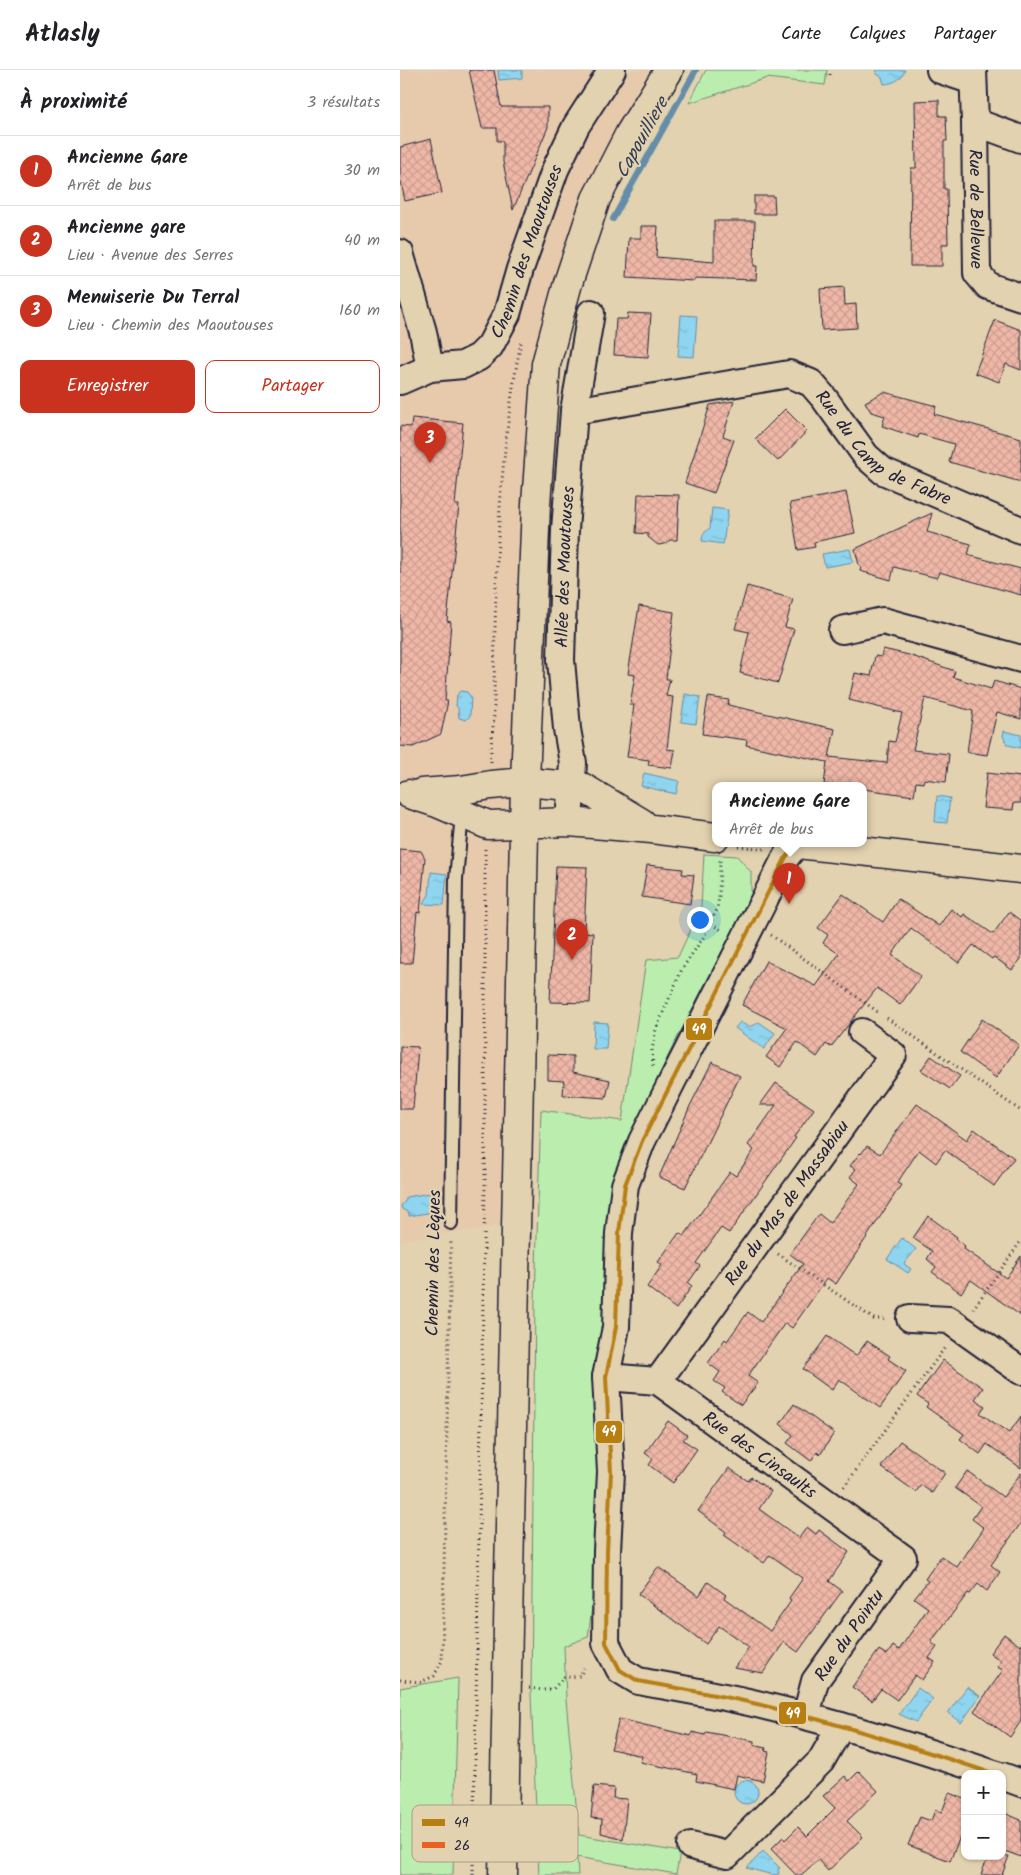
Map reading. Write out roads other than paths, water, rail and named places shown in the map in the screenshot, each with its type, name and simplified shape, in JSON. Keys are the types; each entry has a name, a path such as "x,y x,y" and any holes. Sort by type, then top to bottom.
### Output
{"main road":[{"path":"503,1805 526,782 536,504 546,364 568,283 596,199 630,133 669,70"},
{"path":"405,794 461,790 526,782 572,786 582,788 652,829"},
{"path":"405,794 437,802 488,825 569,822 652,829 712,838"},
{"path":"831,847 1021,869"},
{"path":"502,1862 502,1875"}],"street":[{"name":"Chemin des Maoutouses","path":"400,381 430,368 463,365 479,358 490,346 507,314 520,269 555,170 576,126 612,70"},
{"path":"940,70 973,76"},
{"name":"Rue de Bellevue","path":"973,76 977,273 988,286 1021,297"},
{"path":"975,122 1021,139"},
{"path":"400,253 423,332 430,368"},
{"name":"Allée des Maoutouses","path":"569,822 573,763 567,729 561,660 565,530 574,411 591,314"},
{"name":"Rue du Camp de Fabre","path":"574,411 789,374 810,383 824,398 866,456 883,471 1021,530"},
{"path":"842,630 883,621 1021,659"},
{"path":"794,847 786,857 642,1141 625,1185 620,1234 616,1327 606,1377 611,1472 606,1643 620,1670 638,1681 767,1706 806,1716 878,1736 982,1770"},
{"name":"Rue du Mas de Massabiau","path":"658,1381 893,1055 862,1032"},
{"path":"910,1318 949,1320 1021,1371"},
{"path":"606,1377 658,1381"},
{"name":"Rue des Cinsaults","path":"658,1381 903,1558"},
{"name":"Rue du Pointu","path":"806,1716 815,1681 903,1558"},
{"path":"691,1846 727,1855 821,1761 841,1726"},
{"path":"1006,1777 1021,1783"}],"lane":[{"name":"Chemin des Lèques","path":"451,1223 456,878 462,814"}],"water":[{"path":"498,70 522,70 522,78 499,80"},
{"path":"876,70 905,70 897,80 884,84 882,77 877,74"},
{"path":"681,315 697,316 694,357 678,356"},
{"path":"712,508 728,510 723,544 702,541 703,534 710,528"},
{"path":"850,549 853,562 825,567 822,554"},
{"path":"460,691 467,692 471,697 470,716 466,720 459,718 456,706 457,695"},
{"path":"685,694 700,697 696,724 681,722"},
{"path":"1004,731 1021,735 1021,748 1008,745 1003,736"},
{"path":"644,773 679,781 676,794 641,786"},
{"path":"937,796 950,798 947,823 935,822"},
{"path":"431,872 447,874 444,905 423,904 429,895"},
{"path":"594,1022 608,1023 606,1049 593,1049"},
{"path":"740,1022 750,1026 759,1022 775,1033 764,1049 735,1028"},
{"path":"430,1193 433,1212 409,1216 409,1213 402,1209 401,1206 406,1197"},
{"path":"902,1238 916,1249 904,1264 911,1269 908,1273 887,1259"},
{"path":"967,1687 980,1696 961,1723 948,1713"},
{"path":"918,1688 933,1699 916,1722 899,1714"},
{"path":"746,1780 754,1784 758,1792 754,1800 746,1804 738,1800 734,1792 738,1784"},
{"path":"763,1851 780,1868 778,1870 779,1874 773,1875 747,1868"}],"waterway":[{"name":"Capouilliere","path":"613,219 696,70"}],"place":[{"name":"Menuiserie Du Terral","path":"430,463"},
{"name":"Ancienne Gare","path":"789,904"},
{"name":"Ancienne gare","path":"572,960"}]}
